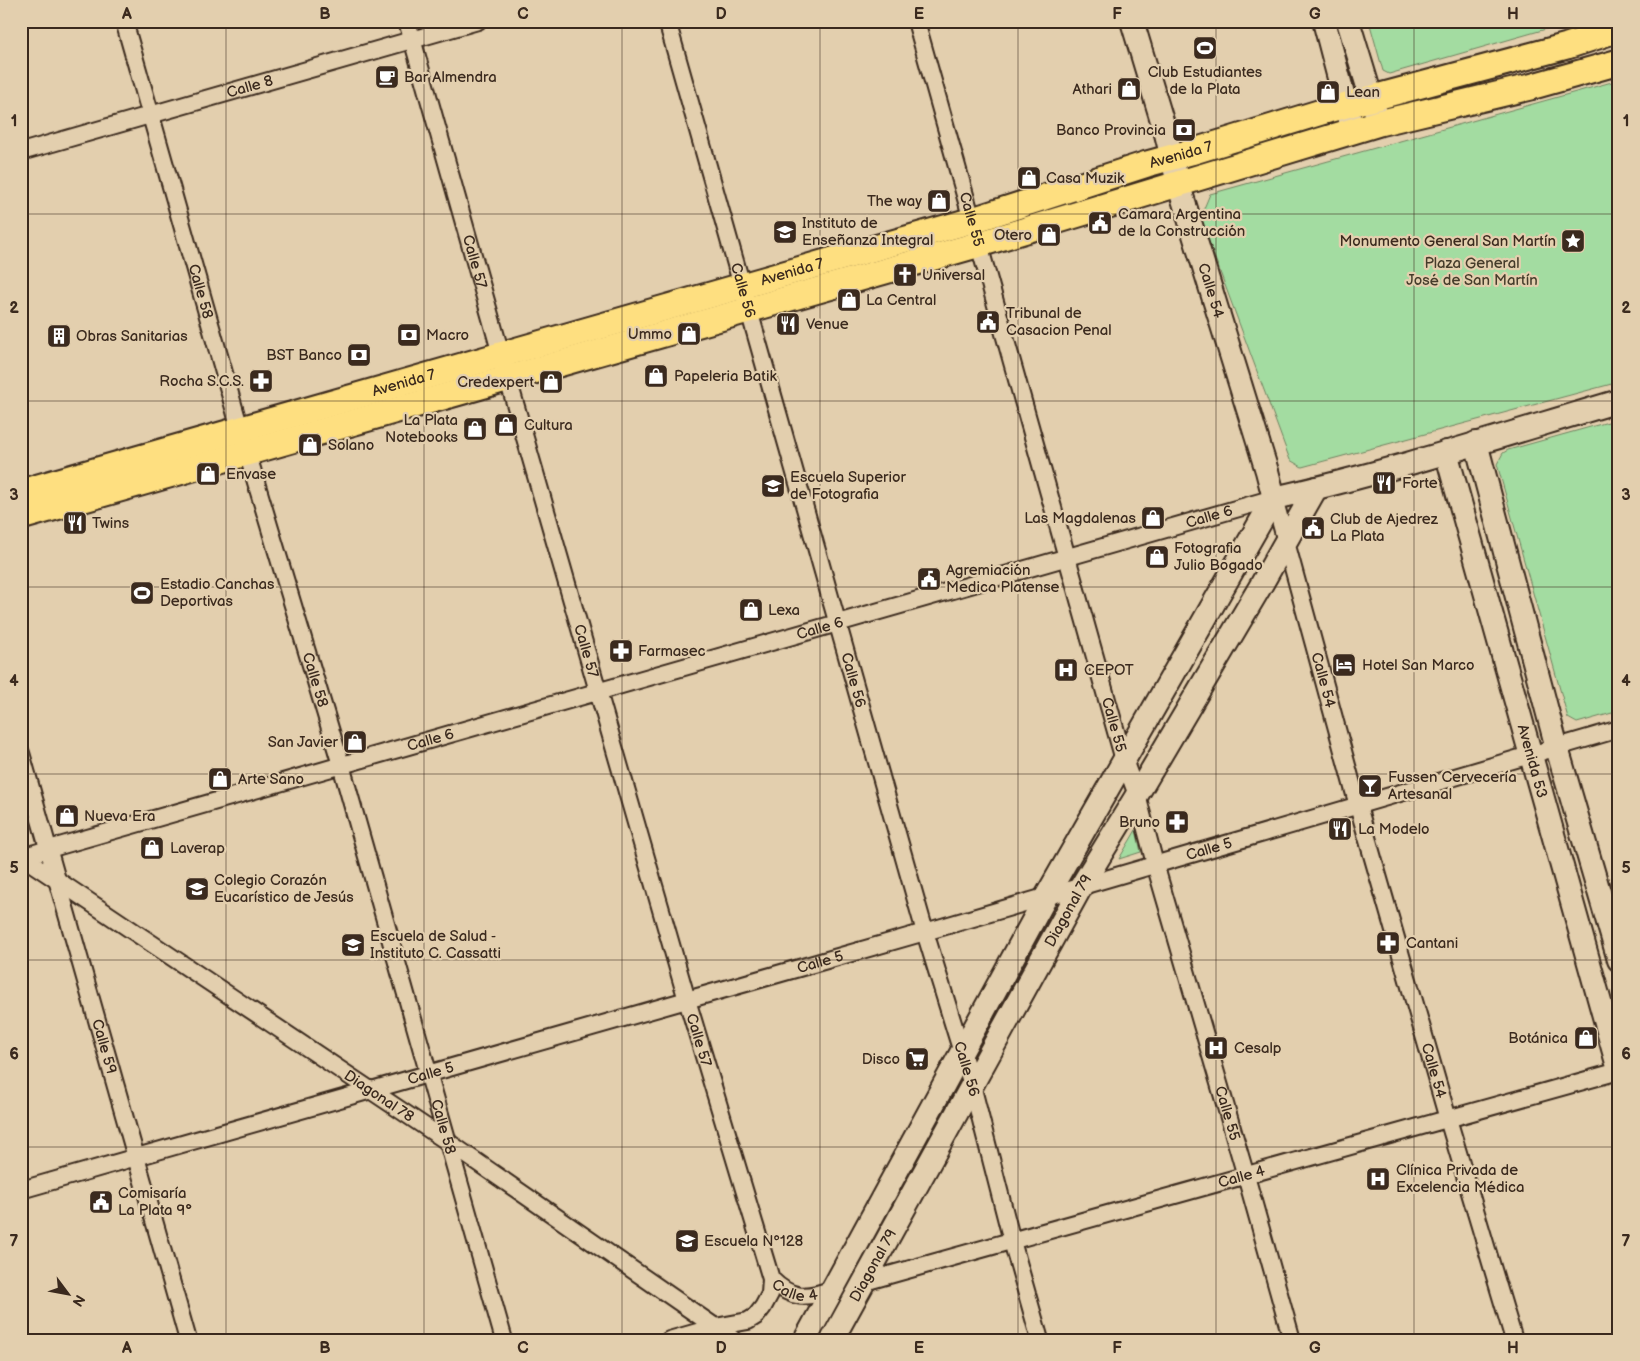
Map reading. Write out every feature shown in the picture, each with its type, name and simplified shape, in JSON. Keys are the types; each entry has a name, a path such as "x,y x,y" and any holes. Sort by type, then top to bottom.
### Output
{"main road":[{"name":"Calle 54","path":"1132,21 1178,183 1274,498"},
{"path":"1324,21 1353,132"},
{"path":"1348,21 1379,123"},
{"name":"Avenida 7","path":"21,492 973,220 1147,164 1345,105 1567,46 1619,29"},
{"name":"Avenida 7","path":"21,517 980,244 1379,123 1530,88 1619,62"},
{"name":"Calle 6","path":"1274,498 1446,452 1619,401"},
{"name":"Avenida 53","path":"1476,443 1557,748 1619,960"},
{"name":"Avenida 53","path":"1446,452 1619,1071"},
{"name":"Diagonal 79","path":"832,1340 1082,885 1137,795 1316,488"},
{"name":"Diagonal 79","path":"805,1340 1047,895 1274,498"}],"street":[{"name":"Calle 58","path":"124,21 240,429 341,765 504,1340"},
{"name":"Calle 57","path":"407,21 687,1000 770,1279"},
{"name":"Calle 8","path":"21,152 478,21"},
{"name":"Calle 56","path":"667,21 925,932 972,1085 1012,1241 1040,1340"},
{"name":"Calle 55","path":"916,21 1124,760 1137,795 1155,864 1292,1340"},
{"name":"Calle 54","path":"1274,498 1358,806 1514,1340"},
{"name":"Calle 6","path":"22,856 1274,498"},
{"name":"Calle 5","path":"21,1190 925,932 1619,729"},
{"name":"Calle 59","path":"21,753 188,1340"},
{"name":"Diagonal 78","path":"22,856 448,1142 734,1340"},
{"name":"Calle 4","path":"864,1282 1619,1071"},
{"name":"Calle 4","path":"770,1279 779,1288 799,1296 808,1296 832,1288"},
{"name":"Calle 4","path":"669,1340 715,1327 748,1321 763,1308 770,1294 770,1279"}],"green space":[{"path":"1369,21 1574,21 1389,74 1383,71"},
{"name":"Plaza General José de San Martín","path":"1619,80 1619,382 1302,467 1290,460 1200,218 1210,194"},
{"path":"1619,419 1619,711 1577,723 1568,718 1497,464 1503,453 1508,450"},
{"path":"1136,830 1141,852 1119,859"}],"place":[{"name":"Club Estudiantes de la Plata","path":"1205,48"},
{"name":"Bar Almendra","path":"387,77"},
{"name":"Athari","path":"1129,89"},
{"name":"Lean","path":"1328,92"},
{"name":"Banco Provincia","path":"1184,130"},
{"name":"Casa Muzik","path":"1029,178"},
{"name":"The way","path":"939,201"},
{"name":"Camara Argentina de la Construcción","path":"1100,223"},
{"name":"Instituto de Enseñanza Integral","path":"785,232"},
{"name":"Otero","path":"1049,235"},
{"name":"Monumento General San Martín","path":"1573,241"},
{"name":"Universal","path":"905,275"},
{"name":"La Central","path":"849,300"},
{"name":"Tribunal de Casacion Penal","path":"988,322"},
{"name":"Venue","path":"788,324"},
{"name":"Ummo","path":"689,334"},
{"name":"Macro","path":"409,335"},
{"name":"Obras Sanitarias","path":"59,336"},
{"name":"BST Banco","path":"359,355"},
{"name":"Papeleria Batik","path":"656,376"},
{"name":"Rocha S.C.S.","path":"261,381"},
{"name":"Credexpert","path":"551,382"},
{"name":"Cultura","path":"506,425"},
{"name":"La Plata Notebooks","path":"475,429"},
{"name":"Solano","path":"310,445"},
{"name":"Envase","path":"208,474"},
{"name":"Forte","path":"1384,483"},
{"name":"Escuela Superior de Fotografia","path":"773,486"},
{"name":"Las Magdalenas","path":"1153,518"},
{"name":"Twins","path":"75,523"},
{"name":"Club de Ajedrez La Plata","path":"1313,528"},
{"name":"Fotografia Julio Bogado","path":"1157,557"},
{"name":"Agremiación Medica Platense","path":"929,579"},
{"name":"Estadio Canchas Deportivas","path":"142,593"},
{"name":"Lexa","path":"751,610"},
{"name":"Farmasec","path":"621,651"},
{"name":"Hotel San Marco","path":"1344,665"},
{"name":"CEPOT","path":"1066,670"},
{"name":"San Javier","path":"355,742"},
{"name":"Arte Sano","path":"220,779"},
{"name":"Fussen Cervecería Artesanal","path":"1370,786"},
{"name":"Nueva Era","path":"67,816"},
{"name":"Bruno","path":"1177,822"},
{"name":"La Modelo","path":"1340,829"},
{"name":"Laverap","path":"152,848"},
{"name":"Colegio Corazón Eucarístico de Jesús","path":"197,889"},
{"name":"Cantani","path":"1388,943"},
{"name":"Escuela de Salud - Instituto C. Cassatti","path":"353,945"},
{"name":"Botánica","path":"1586,1038"},
{"name":"Cesalp","path":"1216,1048"},
{"name":"Disco","path":"917,1059"},
{"name":"Clínica Privada de Excelencia Médica","path":"1378,1179"},
{"name":"Comisaría La Plata 9°","path":"101,1202"},
{"name":"Escuela Nº128","path":"687,1241"}]}
